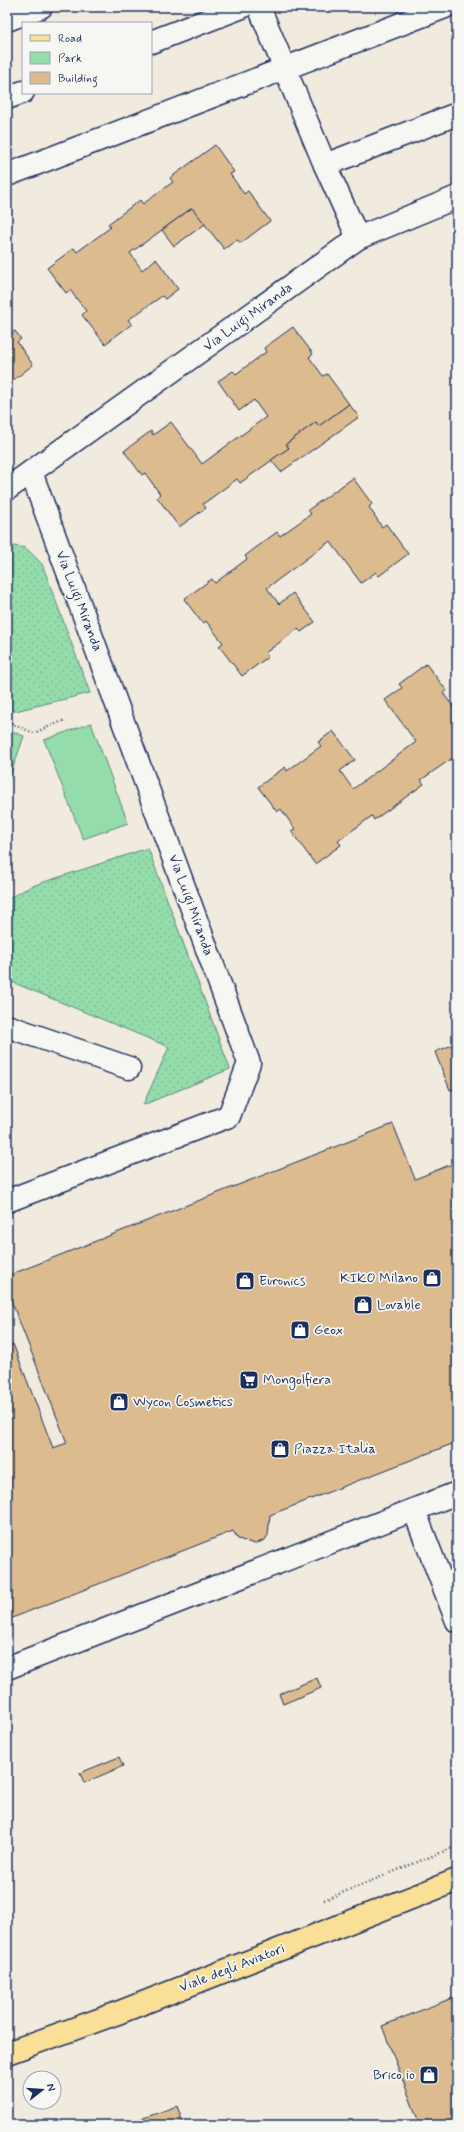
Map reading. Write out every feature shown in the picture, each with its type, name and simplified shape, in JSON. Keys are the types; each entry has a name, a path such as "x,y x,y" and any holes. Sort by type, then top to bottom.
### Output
{"main road":[{"name":"Viale degli Aviatori","path":"7,2053 115,2014 457,1880"}],"street":[{"path":"7,20 41,7"},
{"path":"152,42 242,7"},
{"path":"259,7 325,165 358,238"},
{"path":"7,175 445,7"},
{"path":"7,98 22,92"},
{"path":"325,165 457,114"},
{"name":"Via Luigi Miranda","path":"7,489 358,238 457,197"},
{"name":"Via Luigi Miranda","path":"7,1201 229,1116 249,1063 31,472"},
{"path":"7,1026 129,1068"},
{"path":"7,1668 457,1493"},
{"path":"414,1510 457,1621"}],"path":[{"path":"7,722 34,733 65,720"}],"green space":[{"path":"7,545 26,548 42,564 90,693 7,713"},
{"path":"91,723 128,823 83,839 44,740"},
{"path":"7,730 24,736 7,785"},
{"path":"148,848 230,1069 143,1105 169,1047 7,980 7,899 32,886"}],"building":[{"path":"215,145 234,172 230,174 244,194 248,191 270,221 241,243 237,240 224,249 192,208 130,253 142,270 156,259 178,289 165,299 162,296 128,320 132,324 105,344 82,315 86,311 70,290 66,293 47,268 74,248 77,252 111,227 108,224 140,200 143,204 173,182 170,178"},
{"path":"192,208 205,224 174,246 162,230"},
{"path":"293,327 313,354 309,357 323,376 327,374 349,404 319,426 316,422 286,444 289,448 240,483 237,479 203,504 206,508 179,527 157,497 160,494 145,473 142,475 124,451 151,431 153,435 171,422 202,464 266,417 254,400 239,411 218,381 233,371 236,374 266,352 264,348"},
{"path":"15,331 21,339 17,342 33,365 7,385 7,336"},
{"path":"349,404 359,417 281,472 271,460 289,448 286,444 316,422 319,426"},
{"path":"353,478 372,504 369,507 382,527 386,524 408,554 379,576 376,572 361,583 330,541 267,588 279,604 293,593 315,622 301,632 298,629 265,653 268,657 242,676 219,646 223,643 206,621 203,624 184,599 212,579 215,583 247,559 245,556 277,532 280,536 311,514 308,510"},
{"path":"426,664 447,691 443,693 457,712 457,760 453,762 451,759 421,780 424,784 374,820 372,816 338,841 341,845 315,864 291,831 295,829 281,809 277,812 258,787 285,767 287,771 321,746 318,742 333,731 355,760 340,771 353,789 416,742 385,700 402,688 399,684"},
{"path":"457,1043 457,1088 450,1090 435,1052"},
{"name":"Mongolfiera","path":"393,1124 415,1179 457,1162 457,1442 270,1515 268,1535 265,1540 255,1544 238,1539 233,1531 7,1620 7,1347 13,1344 53,1448 67,1443 7,1290 7,1276"},
{"path":"317,1678 321,1688 283,1704 279,1694"},
{"path":"119,1757 123,1766 84,1783 80,1773"},
{"name":"Brico io","path":"457,1996 457,2125 420,2125 382,2026"},
{"path":"177,2106 184,2125 124,2125"}],"place":[{"name":"KIKO Milano","path":"432,1278"},
{"name":"Euronics","path":"245,1281"},
{"name":"Lovable","path":"363,1305"},
{"name":"Geox","path":"300,1330"},
{"name":"Mongolfiera","path":"249,1380"},
{"name":"Wycon Cosmetics","path":"119,1402"},
{"name":"Piazza Italia","path":"280,1449"},
{"name":"Brico io","path":"429,2075"}]}
